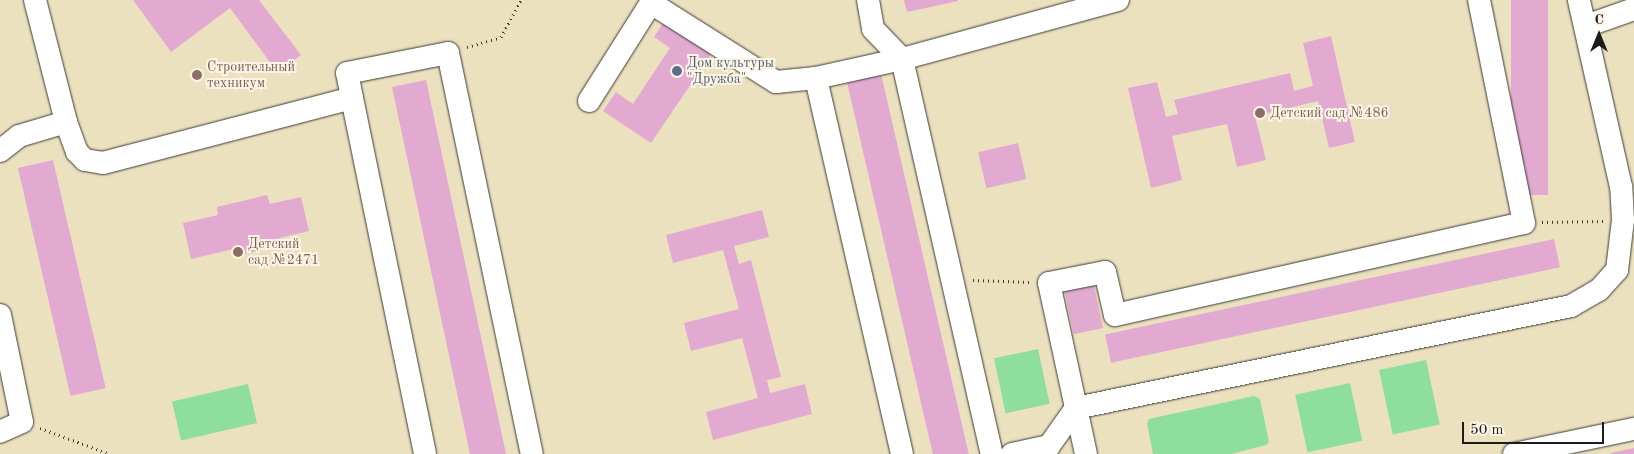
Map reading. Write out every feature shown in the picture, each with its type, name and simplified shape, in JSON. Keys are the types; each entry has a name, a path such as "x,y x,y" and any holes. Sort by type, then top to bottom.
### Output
{"lane":[{"path":"35,0 66,122 76,152 85,160 102,163 352,98"},
{"path":"868,0 873,29 902,59 992,454"},
{"path":"589,101 651,3 776,82 816,78 902,59 1118,0"},
{"path":"1086,454 1049,283 1106,272 1115,315 1524,223 1479,0"},
{"path":"1012,454 1049,446 1076,408 1571,306 1599,290 1617,270 1628,218 1628,178 1579,0"},
{"path":"1586,26 1634,9"},
{"path":"424,454 347,73 448,53 532,454"},
{"path":"816,78 902,454"},
{"path":"0,151 19,136 66,122"},
{"path":"0,315 22,422 0,432"},
{"path":"1514,454 1634,429"}],"path":[{"path":"448,53 500,37 521,0"},
{"path":"1524,223 1628,218"},
{"path":"952,279 1049,283"},
{"path":"22,422 110,454"}],"green space":[{"path":"1038,349 1050,404 1006,413 994,358"},
{"path":"1426,360 1440,425 1393,435 1379,370"},
{"path":"1350,383 1362,441 1307,452 1295,395"},
{"path":"248,384 257,423 181,441 172,402"},
{"path":"1254,396 1260,399 1269,442 1266,445 1231,454 1153,454 1147,423 1149,419"}],"building":[{"path":"133,0 259,0 301,55 278,73 230,8 171,52"},
{"path":"904,0 958,0 958,1 907,12"},
{"path":"1511,0 1548,0 1548,195 1511,195"},
{"name":"Дом культуры \"Дружба\"","path":"666,18 714,50 651,143 603,111 616,92 633,104 670,48 654,37"},
{"name":"Детский сад №486","path":"1331,36 1355,142 1329,148 1318,101 1255,116 1266,160 1237,167 1227,124 1172,136 1182,180 1151,188 1128,88 1157,82 1166,117 1178,114 1174,100 1290,73 1294,91 1313,86 1303,43"},
{"path":"881,74 969,454 933,454 847,82"},
{"path":"426,80 506,454 470,454 392,87"},
{"path":"1018,143 1026,179 986,188 978,152"},
{"path":"53,160 106,388 71,396 18,168"},
{"path":"267,195 270,204 301,197 309,231 259,243 261,250 244,254 242,247 191,259 183,223 218,215 217,207"},
{"path":"762,210 769,237 734,246 739,264 751,260 781,377 767,380 770,393 805,384 812,414 713,440 706,412 758,398 742,338 691,351 684,323 739,309 723,250 673,263 666,235"},
{"path":"1554,239 1560,267 1111,363 1105,334"},
{"path":"1093,281 1103,328 1074,334 1064,287"},
{"path":"1634,448 1634,454 1611,454 1611,453"}],"place":[{"name":"Дом культуры \"Дружба\"","path":"677,71"},
{"name":"Строительный техникум","path":"197,75"},
{"name":"Детский сад №486","path":"1260,113"},
{"name":"Детский сад №2471","path":"238,252"}]}
